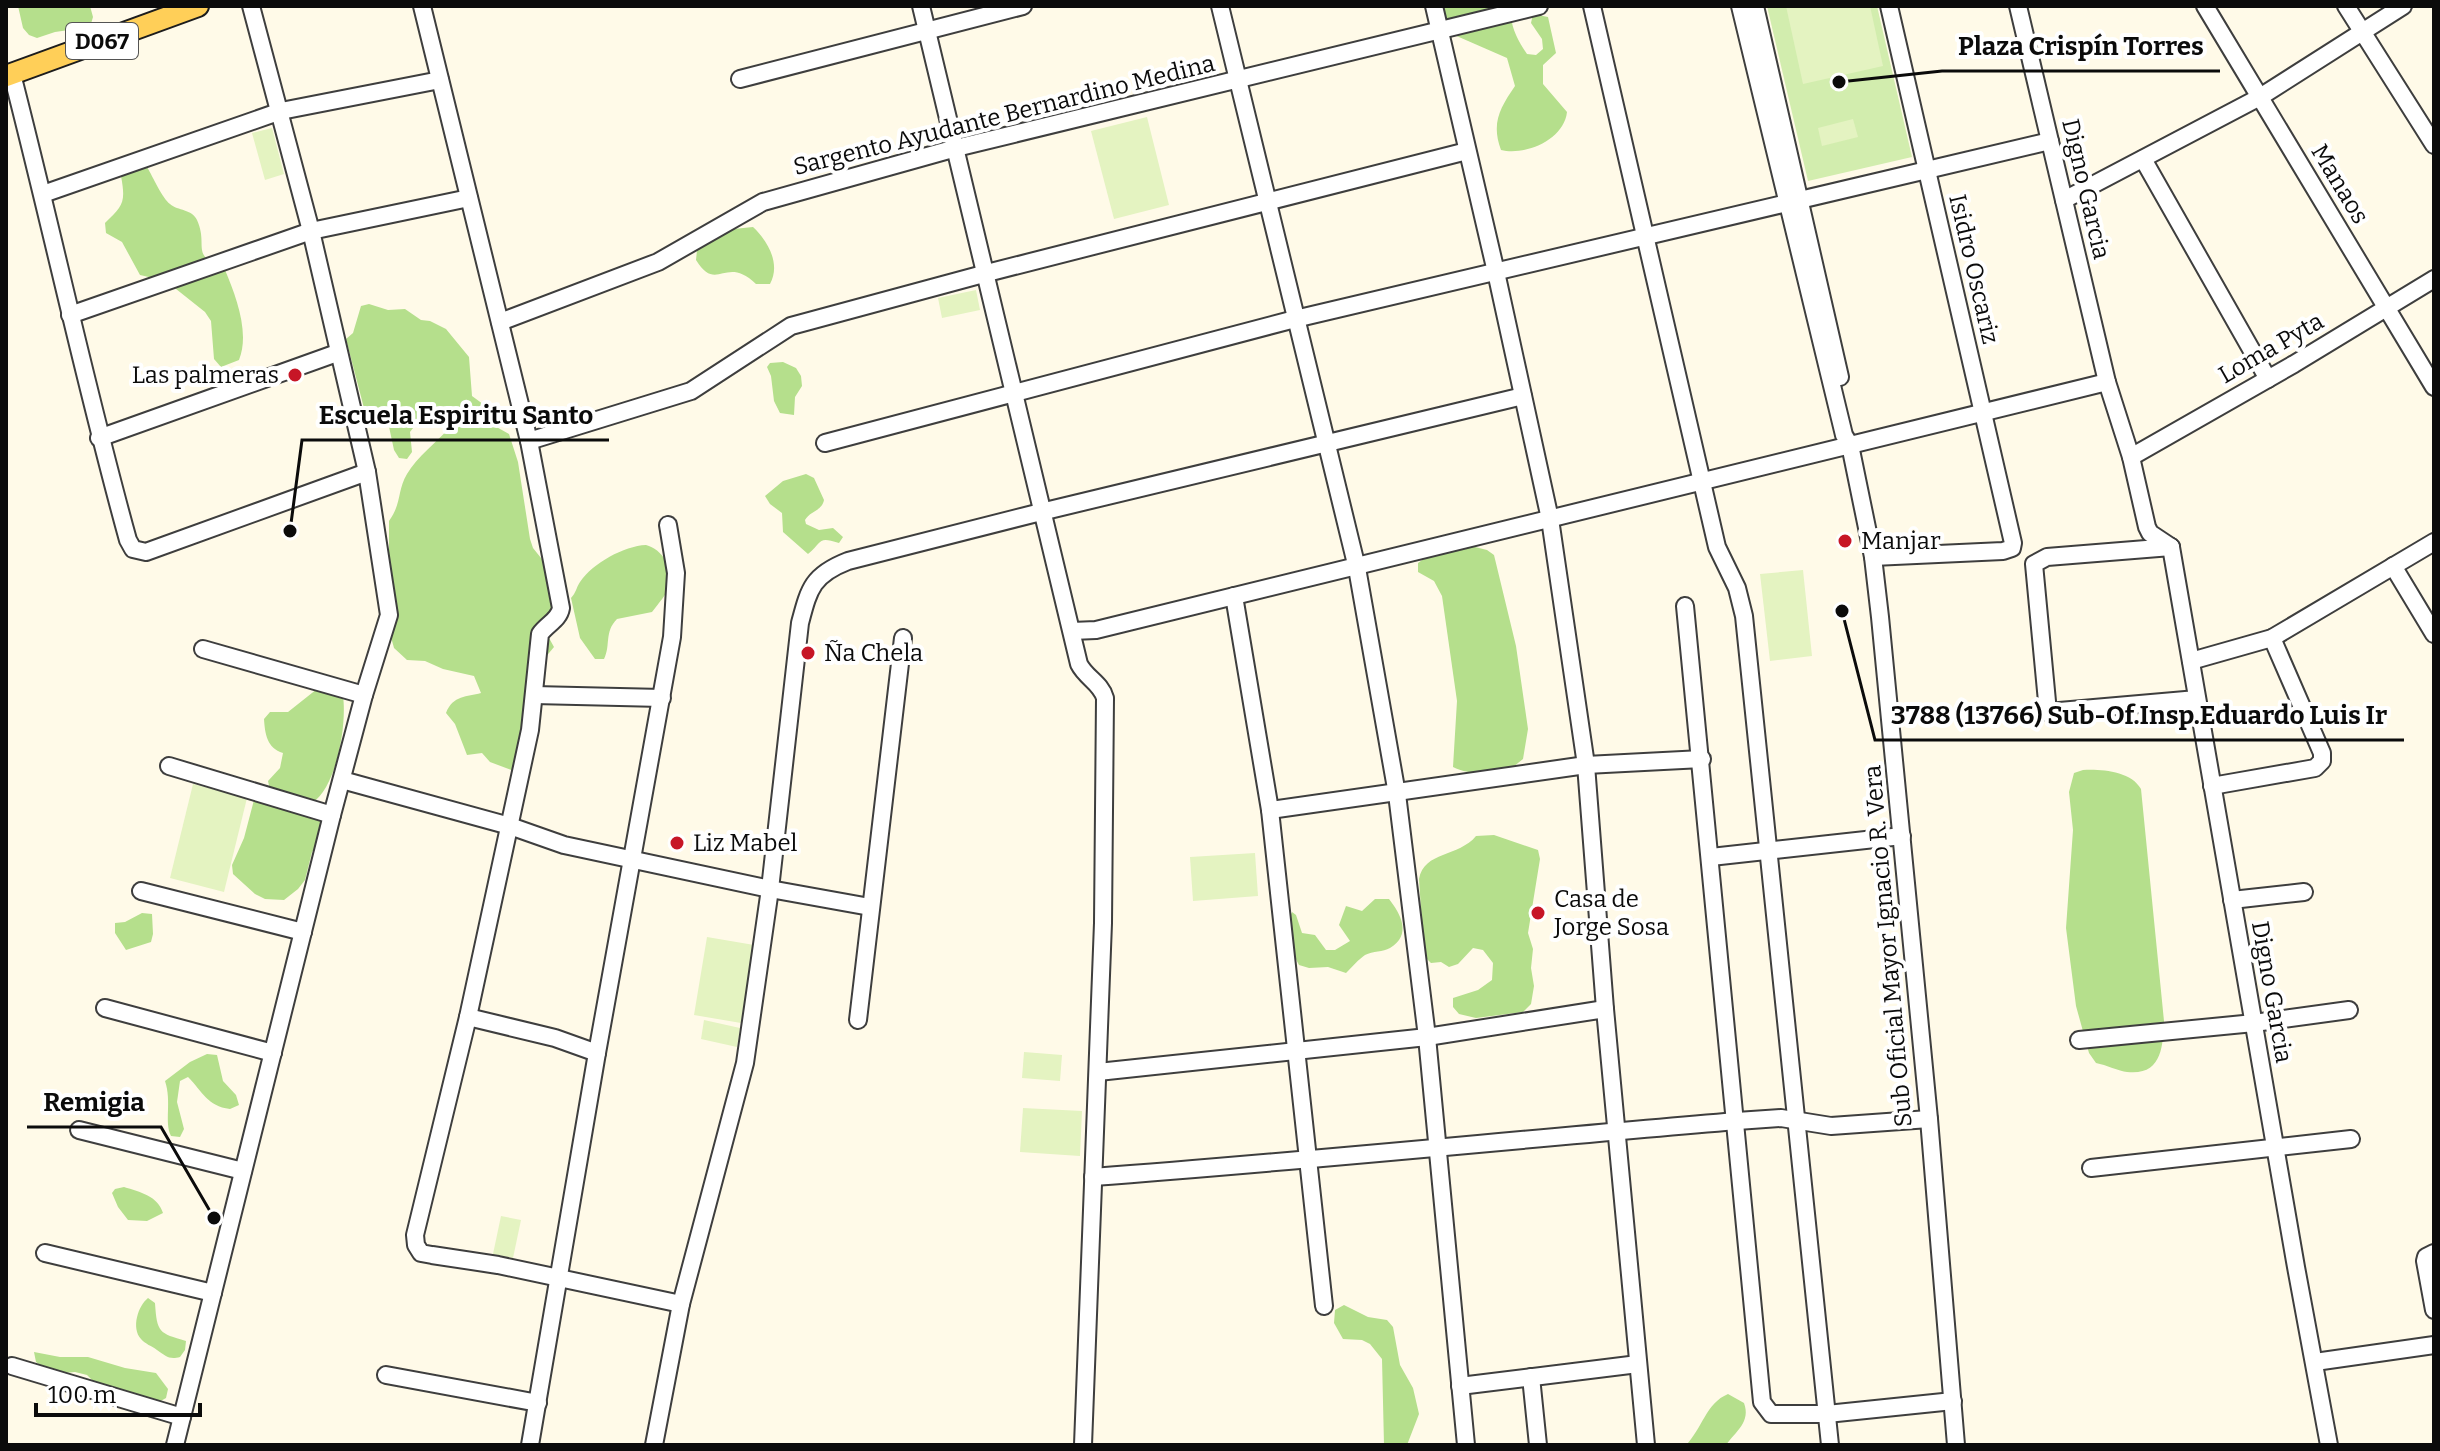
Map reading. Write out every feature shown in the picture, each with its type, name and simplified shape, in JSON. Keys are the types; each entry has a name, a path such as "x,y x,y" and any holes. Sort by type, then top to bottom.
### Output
{"main road":[{"name":"D067","path":"9,75 198,6"}],"street":[{"path":"175,1445 332,815 389,615 367,472 311,231 251,6"},
{"path":"422,6 529,441 561,608 557,619 546,625 540,634 530,730 468,1017 415,1235 416,1245 421,1253 498,1265 681,1304"},
{"path":"921,6 987,273 1041,512 1082,671 1102,689 1105,698 1098,1072 1083,1445"},
{"path":"740,79 1023,6"},
{"path":"1220,6 1357,568 1397,794 1427,1037 1466,1445"},
{"path":"1434,6 1550,519 1586,765 1605,1009 1619,1131 1646,1445"},
{"name":"Sargento Ayudante Bernardino Medina","path":"500,322 658,262 763,202 956,148 1539,6"},
{"path":"1592,6 1720,557 1737,588 1744,616 1830,1445"},
{"path":"1740,6 1793,202"},
{"path":"1755,6 1793,202"},
{"name":"Isidro Oscariz","path":"1873,557 2003,551 2012,548 2013,543 1889,6"},
{"name":"Digno Garcia","path":"2018,6 2107,382 2131,457 2148,530 2171,547 2329,1445"},
{"name":"Manaos","path":"2205,6 2434,387"},
{"path":"2346,6 2434,145"},
{"path":"2064,200 2260,97 2403,6"},
{"path":"9,75 43,194 99,438 133,549 146,552 367,472"},
{"path":"43,194 281,111 440,80"},
{"path":"825,443 1295,319 2050,141"},
{"path":"529,441 691,391 791,326 1467,151"},
{"path":"2143,159 2268,379"},
{"path":"70,315 311,231 469,198"},
{"name":"Sub Oficial Mayor Ignacio R. Vera","path":"1793,202 1873,557 1929,1119 1956,1445"},
{"name":"Loma Pyta","path":"2131,457 2434,279"},
{"path":"99,438 337,353"},
{"path":"1072,631 1096,630 1357,568 2107,382"},
{"path":"654,1445 681,1304 745,1063 770,889 800,623 814,584 827,569 848,561 1523,396"},
{"path":"530,1445 672,637 676,573 668,525"},
{"path":"2191,661 2272,638 2434,542"},
{"path":"2171,547 2047,557 2034,564 2048,712 2197,699"},
{"path":"2393,566 2434,634"},
{"path":"1234,596 1270,810 1324,1306"},
{"path":"1685,606 1762,1402 1771,1414 1827,1414 1953,1401"},
{"path":"858,1020 903,638"},
{"path":"2212,786 2315,768 2322,761 2322,753 2272,638"},
{"path":"203,649 364,695"},
{"path":"534,695 662,698"},
{"path":"1270,810 1586,765 1702,759"},
{"path":"169,766 332,815"},
{"path":"342,780 510,826 564,845 870,907"},
{"path":"1711,857 1902,836"},
{"path":"141,891 303,932"},
{"path":"2232,900 2304,892"},
{"path":"105,1008 273,1053"},
{"path":"1098,1072 1427,1037 1605,1009"},
{"path":"2079,1040 2254,1023 2349,1010"},
{"path":"468,1017 555,1038 597,1053"},
{"path":"555,1038 600,1035"},
{"path":"1093,1177 1308,1161 1438,1146 1737,1121 1781,1118 1831,1126 1929,1119"},
{"path":"79,1130 243,1171"},
{"path":"2091,1168 2351,1139"},
{"path":"45,1253 213,1293"},
{"path":"2434,1253 2425,1261 2434,1310"},
{"path":"2315,1362 2434,1345"},
{"path":"1460,1386 1638,1364"},
{"path":"12,1366 182,1417"},
{"path":"386,1375 538,1403"},
{"path":"1531,1377 1538,1445"}],"green space":[{"path":"18,6 90,6 93,17 90,27 37,38 23,28"},
{"path":"1438,6 1513,6 1511,18 1517,37 1527,54 1536,55 1543,49 1542,39 1531,23 1533,14 1548,17 1556,53 1543,65 1543,84 1567,112 1559,131 1532,148 1501,150 1497,124 1505,101 1515,86 1507,58 1452,34"},
{"path":"1767,6 1877,6 1912,157 1808,181"},
{"path":"1786,6 1870,6 1883,66 1803,84"},
{"path":"1147,117 1169,205 1114,219 1091,131"},
{"path":"1853,119 1858,137 1822,146 1818,128"},
{"path":"272,128 284,174 265,180 252,133"},
{"path":"147,167 167,201 195,216 203,254 225,270 242,327 239,360 221,367 214,359 211,321 205,312 166,281 140,275 122,242 106,233 105,223 122,203 121,176 129,170"},
{"path":"753,227 771,253 774,269 770,284 756,284 736,272 716,275 703,270 696,260 698,241 714,231"},
{"path":"976,290 980,310 942,318 938,298"},
{"path":"369,304 388,310 405,309 421,320 446,329 469,357 472,396 487,407 493,425 509,434 518,462 530,539 545,563 557,609 549,638 554,647 534,671 514,771 490,762 482,753 467,755 455,724 446,713 456,700 481,693 474,676 425,661 407,660 394,648 389,630 389,521 407,474 450,427 449,410 431,412 418,422 410,432 412,452 407,459 399,458 394,450 388,422 370,420 365,412 346,339 353,333 361,306"},
{"path":"783,362 796,368 801,376 802,386 795,397 794,415 780,413 774,401 767,367 770,363"},
{"path":"806,474 814,478 824,500 807,517 806,524 819,530 833,528 843,537 839,543 821,541 808,554 783,532 782,513 765,496 783,481"},
{"path":"1459,543 1487,550 1494,555 1516,646 1528,729 1523,759 1501,772 1472,773 1453,767 1457,701 1442,596 1434,581 1418,572 1418,563 1440,547"},
{"path":"646,545 666,560 671,579 669,588 652,612 617,619 610,629 604,659 595,659 580,638 571,598 580,582 601,562 619,552"},
{"path":"1803,570 1812,656 1770,661 1760,574"},
{"path":"317,689 343,696 344,708 342,738 334,769 321,795 312,803 323,819 323,837 312,852 305,880 298,889 284,900 265,899 233,874 232,865 244,838 254,800 270,790 268,781 280,768 283,753 270,744 264,719 270,712 288,712"},
{"path":"2083,770 2123,775 2141,789 2164,1021 2158,1057 2154,1064 2139,1072 2096,1063 2089,1053 2076,1006 2066,928 2073,830 2069,792 2074,773"},
{"path":"193,784 247,798 224,892 170,878"},
{"path":"1494,835 1538,850 1540,859 1528,933 1533,949 1531,968 1534,986 1531,1004 1523,1012 1476,1018 1459,1014 1453,1007 1453,998 1478,990 1492,980 1493,963 1483,950 1473,948 1458,964 1449,967 1441,962 1431,963 1424,956 1419,879 1428,863 1461,848 1476,836"},
{"path":"1255,853 1258,896 1193,901 1190,857"},
{"path":"1375,899 1389,899 1397,911 1403,931 1397,943 1365,955 1346,973 1328,967 1299,965 1290,939 1292,912 1302,933 1315,935 1326,950 1335,950 1350,941 1339,925 1346,906 1362,911"},
{"path":"142,913 152,914 151,942 126,950 115,933 115,923 125,922"},
{"path":"707,937 754,945 741,1023 694,1015"},
{"path":"704,1020 740,1028 737,1047 701,1039"},
{"path":"1024,1052 1062,1055 1060,1081 1022,1078"},
{"path":"207,1054 217,1055 223,1081 236,1095 239,1105 230,1109 216,1105 188,1077 180,1081 177,1102 184,1129 180,1137 171,1136 165,1081 190,1062"},
{"path":"1023,1108 1082,1111 1080,1156 1020,1152"},
{"path":"124,1187 153,1199 163,1213 147,1221 128,1220 112,1193"},
{"path":"501,1216 521,1220 513,1258 493,1254"},
{"path":"148,1298 155,1303 161,1330 186,1341 180,1357 165,1356 144,1342 138,1334 137,1317"},
{"path":"1344,1305 1368,1317 1387,1320 1393,1327 1400,1365 1413,1388 1419,1414 1407,1445 1384,1445 1382,1359 1370,1344 1362,1340 1343,1339 1334,1323 1335,1310"},
{"path":"34,1352 60,1357 88,1357 156,1373 168,1389 166,1398 159,1402 95,1383 87,1375 75,1372 52,1374 36,1362"},
{"path":"1728,1394 1744,1403 1746,1410 1738,1431 1726,1445 1686,1445 1709,1410"}],"place":[{"name":"Plaza Crispín Torres","path":"1839,82"},
{"name":"Las palmeras","path":"295,375"},
{"name":"Escuela Espiritu Santo","path":"290,531"},
{"name":"Manjar","path":"1845,541"},
{"name":"3788 (13766) Sub-Of.Insp.Eduardo Luis Ir","path":"1842,611"},
{"name":"Ña Chela","path":"808,653"},
{"name":"Liz Mabel","path":"677,843"},
{"name":"Casa de Jorge Sosa","path":"1538,913"},
{"name":"Remigia","path":"214,1218"}]}
